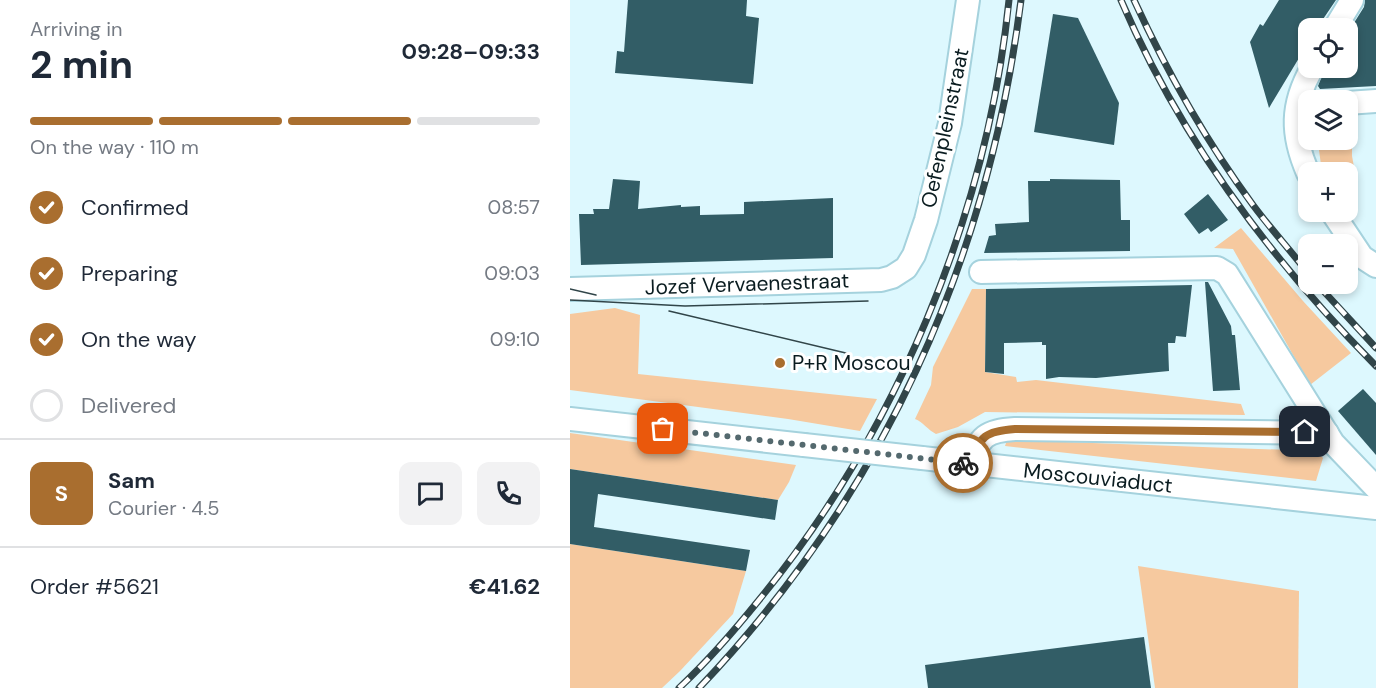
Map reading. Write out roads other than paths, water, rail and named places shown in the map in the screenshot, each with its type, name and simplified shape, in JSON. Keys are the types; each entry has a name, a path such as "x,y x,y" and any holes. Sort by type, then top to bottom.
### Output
{"street":[{"name":"Oefenpleinstraat","path":"914,255 926,220 950,123 968,0"},
{"path":"1341,18 1352,0"},
{"path":"1358,102 1376,101"},
{"path":"1339,222 1362,257 1376,266"},
{"name":"Jozef Vervaenestraat","path":"570,289 881,280 892,277 906,268 914,255"},
{"path":"981,272 1217,268 1227,274 1333,443 1376,488"},
{"name":"Moscouviaduct","path":"570,419 1376,508"},
{"path":"971,464 976,446 985,436 995,430 1327,433"}],"tram line":[{"path":"570,289 596,295"},
{"path":"570,300 685,306 868,301"},
{"path":"669,311 850,354"}],"railway":[{"path":"679,688 740,623 808,535 853,466 893,394 927,318 956,241 980,161 998,81 1009,0"},
{"path":"699,688 764,614 822,536 873,455 916,370 953,282 982,191 1005,97 1021,0"},
{"path":"1121,0 1171,100 1231,195 1300,284 1376,366"},
{"path":"1134,0 1174,80 1203,131 1260,214 1298,261"},
{"path":"1326,294 1376,348"}],"place":[{"name":"P+R Moscou","path":"780,363"}]}
